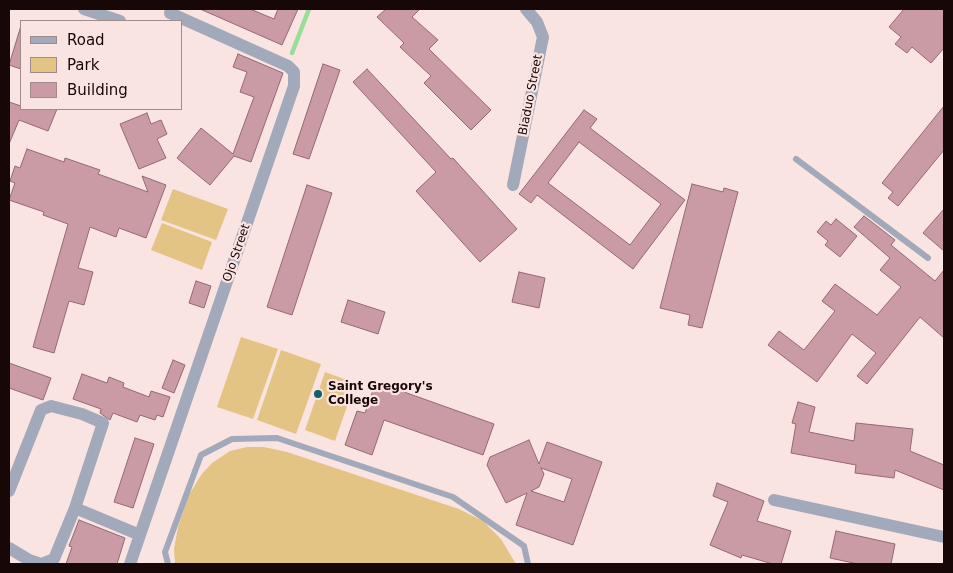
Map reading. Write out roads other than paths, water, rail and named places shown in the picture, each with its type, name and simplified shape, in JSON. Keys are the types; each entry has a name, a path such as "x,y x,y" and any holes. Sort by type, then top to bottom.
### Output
{"street":[{"path":"84,9 117,20"},
{"name":"Biaduo Street","path":"513,185 543,37 537,22 526,9"},
{"path":"160,20 171,11"},
{"name":"Ojo Street","path":"130,564 294,86 294,72 288,66 171,11"},
{"path":"9,491 41,410 51,406 103,423 75,508 54,558 41,564 29,560 9,548"},
{"path":"771,499 944,537"},
{"path":"75,508 140,535"}],"lane":[{"path":"796,159 928,258"},
{"path":"168,564 165,552 201,455 232,439 277,438 453,497 524,546 528,564"}],"waterway":[{"path":"292,53 309,9"}],"place":[{"name":"Saint Gregory's College","path":"318,394"}]}
